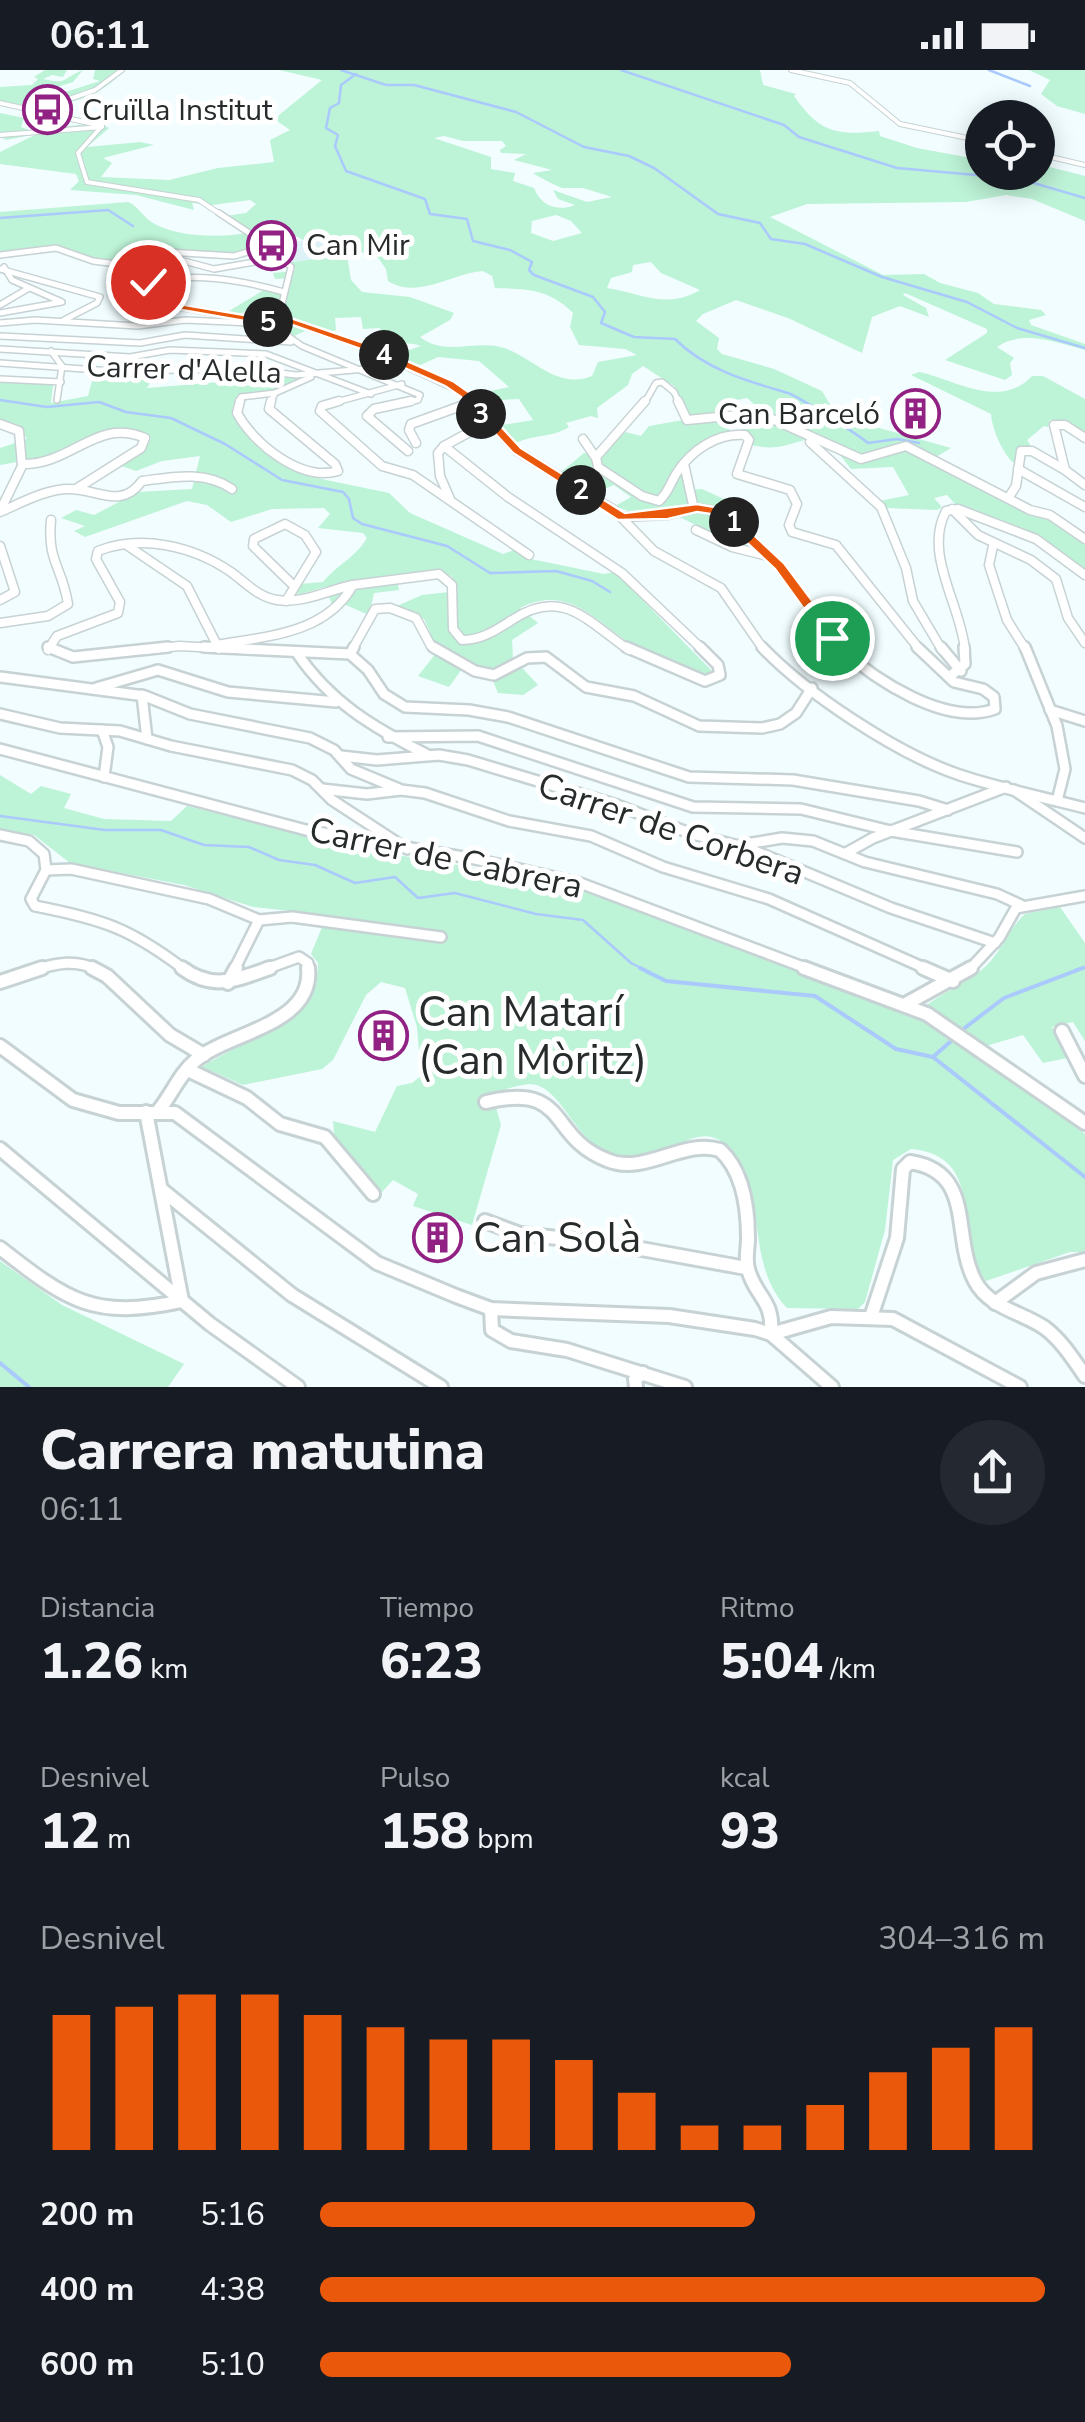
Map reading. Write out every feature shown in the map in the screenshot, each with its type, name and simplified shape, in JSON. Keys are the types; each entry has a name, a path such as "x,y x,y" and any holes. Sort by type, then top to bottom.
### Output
{"street":[{"path":"42,109 97,90 112,82 122,70"},
{"path":"790,70 850,83 900,124 965,137"},
{"path":"0,103 42,109 95,127"},
{"path":"0,135 95,127"},
{"path":"95,127 78,153 87,182 195,198 269,246 291,267 280,312 284,319"},
{"path":"1055,158 1085,166"},
{"path":"0,313 62,302 12,280 2,269 2,254 56,248 117,264 173,251 234,256 269,246"},
{"path":"284,257 211,269 191,260 176,261 151,274 117,284 124,294 121,310 180,320 284,319 370,348 435,377 472,402 527,457 623,517 654,551 720,588 762,649 906,752 955,773 1085,808"},
{"path":"2,269 100,296 96,304 61,321"},
{"path":"284,292 228,278 172,276 142,286 146,301 268,322 296,342 402,384 421,398 374,410 367,416 408,451"},
{"path":"0,300 12,300 29,288"},
{"path":"0,323 142,325 180,320"},
{"path":"142,325 147,342"},
{"path":"0,336 147,342 185,334 296,342"},
{"path":"58,336 87,352"},
{"path":"0,349 126,357 170,350 256,353 324,374 371,394"},
{"path":"51,352 62,365 57,400"},
{"name":"Carrer d'Alella","path":"0,363 112,371 238,368 282,374 368,368"},
{"path":"276,392 268,408 336,464 336,472 313,474 243,424 237,413 241,396 276,392 324,374"},
{"path":"0,379 60,382"},
{"path":"596,458 640,411 659,382 669,384 687,420 759,413 861,459 906,446 1030,510 1050,515 1085,539"},
{"path":"402,384 322,406 320,411 382,466 413,475 530,555"},
{"path":"416,442 410,424 472,402"},
{"path":"451,502 440,476 438,453 488,422"},
{"path":"0,424 19,431 22,464 7,485 1,510"},
{"path":"1065,470 1054,425 1085,438"},
{"path":"22,464 54,464 95,436 108,432 130,432 144,438 141,448 76,489"},
{"path":"583,439 598,466 656,501 666,497 695,452 722,437 745,435 749,440 737,474 790,490 797,504 790,530 840,547 912,642 950,678 987,691 994,697 995,709 981,714 929,708 908,692 863,670 839,646 767,555 726,514 694,509 668,515 623,517"},
{"path":"804,436 881,507 906,568 913,600 949,662 961,671"},
{"path":"444,446 487,482 631,580 718,665 720,675 709,681 695,679 630,650 601,625 580,614 548,604 530,608 481,639 462,640 453,629 452,584 439,574 353,585 286,601 258,594 222,567 161,543 144,541 103,548 96,559 120,602 118,614 57,636 46,649 81,658 168,646 350,654 368,670 384,694 405,707 469,710 508,717 688,777 794,780 920,801 948,810"},
{"path":"1009,497 1016,486 1019,453 1028,450 1085,485"},
{"path":"684,464 694,509"},
{"path":"1018,469 1085,507"},
{"path":"1,510 46,493 76,489 116,500 131,495 142,482 198,478 226,483 232,489"},
{"path":"950,678 966,664 960,615 938,537 940,520 952,509"},
{"path":"952,509 974,535 1024,556 1054,576 1063,590 1066,612 1085,643"},
{"path":"952,509 1030,536 1085,576"},
{"path":"0,622 48,616 68,604 65,585 48,550 50,520"},
{"path":"286,601 316,549 299,530 286,524 254,539 254,546 293,586"},
{"path":"696,530 732,547 767,555"},
{"path":"0,546 15,592 0,600"},
{"path":"128,546 188,586 218,646"},
{"path":"993,546 988,560 994,584 1007,620 1024,644 1064,759 1057,801"},
{"path":"218,646 301,628 337,608 353,585"},
{"path":"350,654 375,609 384,607 416,618 431,646 475,671 494,675 527,658 546,657 586,687 634,696 698,726 762,728 780,724 796,713 812,688"},
{"path":"297,653 336,702 388,737 428,755"},
{"path":"92,690 150,672 168,671 228,692 336,702"},
{"path":"0,678 142,696 190,714 310,738 340,756 352,769 401,790 453,800 525,825 591,836 663,867 769,900 953,980"},
{"path":"142,696 147,739"},
{"path":"1050,710 1085,721"},
{"path":"0,714 60,728 102,730 292,770 410,850"},
{"path":"102,730 108,747 104,778"},
{"path":"388,737 478,736 693,807 800,809 891,831 1017,852"},
{"name":"Carrer de Cabrera","path":"0,749 306,830 570,879 904,1005 958,1034 1085,1123"},
{"name":"Carrer de Corbera","path":"340,756 377,760 428,755 498,768 542,786 617,805 692,834 738,846 874,902 995,944"},
{"path":"322,788 366,794 401,790"},
{"path":"846,853 891,831 1009,788"},
{"path":"1009,788 1085,838"},
{"path":"0,835 19,838 44,854 46,870 33,892 35,906 102,918 155,946 208,983 228,983 299,957 311,968 304,992 280,1016 204,1056 152,1111 182,1301"},
{"path":"738,846 791,838 866,862 997,894 1020,906"},
{"path":"46,870 71,869 208,899 259,920 292,916 441,937"},
{"path":"904,1005 953,980 995,944 1012,912 1020,906 1085,896"},
{"path":"228,983 259,920"},
{"path":"0,982 69,961 86,964 107,976 170,1035 204,1056"},
{"path":"1062,1031 1085,1076"},
{"path":"0,1046 73,1100 119,1113 152,1111 186,1120 377,1263 491,1309 669,1316 755,1328 771,1334 832,1387"},
{"path":"188,1070 247,1098 280,1124 325,1137 373,1194"},
{"path":"486,1102 519,1093 536,1095 552,1108 575,1142 588,1152 623,1166 658,1162 702,1145 721,1150 729,1160 742,1199 748,1234 746,1268 770,1301 774,1316 771,1334"},
{"path":"0,1149 182,1301 298,1387"},
{"path":"872,1314 897,1238 901,1178 910,1162 930,1164 947,1176 956,1196 968,1266 982,1292 1042,1327 1085,1376"},
{"path":"162,1190 292,1296 441,1387"},
{"path":"486,1220 520,1234 614,1244 707,1264 746,1268"},
{"path":"0,1248 78,1303 129,1312 182,1301"},
{"path":"995,1303 1010,1286 1063,1263 1085,1260"},
{"path":"491,1309 492,1330 502,1339 550,1346 639,1380 684,1387"},
{"path":"771,1334 805,1321 872,1314 918,1330 1020,1387"}],"shaded area":[{"path":"331,235 359,238 347,255 292,262 275,246"}],"green space":[{"path":"45,70 67,70 63,77 52,75 43,79 57,81 83,70 73,82 45,91 53,96 100,81 93,79 95,70 124,70 97,92 67,103 34,106 0,102 0,87 32,85 38,79 34,77"},
{"path":"279,70 760,70 763,85 796,94 812,117 830,129 851,133 879,131 880,136 917,148 965,157 965,190 1055,190 1055,168 1085,176 1085,221 1032,199 1006,195 966,202 807,204 770,217 883,275 924,274 940,283 978,293 994,304 1041,310 1046,315 1029,320 1031,325 1085,344 1085,350 1040,339 1007,342 997,347 1014,358 1010,363 1012,375 1005,380 945,360 987,333 987,329 905,293 926,308 929,317 900,306 872,317 862,353 788,318 736,300 696,321 719,338 717,349 722,354 774,369 822,391 847,419 951,448 931,460 1046,517 1085,544 1085,571 1043,540 957,506 947,495 934,498 942,507 937,510 887,508 879,501 909,495 893,467 851,469 837,452 814,439 783,446 752,445 753,439 742,431 742,415 761,410 747,398 728,402 733,411 724,413 730,431 697,447 674,469 682,473 685,490 702,489 726,500 720,515 759,551 737,546 670,512 633,513 615,506 631,497 614,485 594,493 560,473 584,453 602,456 625,432 641,436 649,426 689,419 674,386 643,366 632,374 628,385 597,408 598,418 591,416 566,423 569,427 562,430 516,443 497,426 533,420 519,399 479,401 472,395 509,387 479,361 438,357 416,367 391,356 421,346 356,342 383,339 380,328 363,329 361,317 335,318 336,330 322,335 307,330 292,337 275,325 287,317 286,304 261,301 241,314 229,311 264,290 287,289 291,278 275,279 273,273 295,271 292,262 347,255 351,280 362,292 410,297 454,313 450,320 420,337 430,343 504,348 568,379 592,376 598,362 637,355 625,349 579,345 570,327 573,313 564,305 536,292 495,288 492,276 483,271 423,287 399,286 388,281 386,269 374,252 352,253 358,238 331,235 303,240 293,234 239,254 166,250 120,263 55,247 0,253 0,212 128,202 163,228 215,236 252,232 226,216 246,213 256,204 250,200 212,205 192,203 194,210 136,195 70,190 79,181 76,174 0,164 0,152 37,134 6,140 0,136 0,113 24,118 21,127 29,130 99,123 109,128 87,147 140,142 154,145 103,158 112,163 101,177 169,180 218,168 274,162 270,140 290,130 277,121 279,115 322,80","holes":["444,136 463,141 502,141 506,146 501,153 526,154 514,160 552,170 533,173 548,182 612,197 587,202 553,190 558,199 575,205 550,206 534,188 513,181 515,173 491,169 491,157 434,138","556,215 571,221 582,233 553,241 531,233 532,221","651,262 661,273 700,290 665,299 607,288 611,278 632,272 633,265"]},
{"path":"1029,70 1085,70 1085,114 1057,106 1055,100 1041,94 1050,80"},
{"path":"241,370 306,377 276,390 237,395 232,410 246,433 307,476 389,493 410,513 503,554 514,550 526,558 604,574 615,572 714,673 706,677 650,654 581,609 554,600 520,608 538,623 512,640 513,658 538,685 523,695 498,693 489,671 467,662 449,687 418,676 440,648 424,619 397,606 422,595 458,591 451,576 429,570 396,575 399,590 374,593 369,615 339,602 333,607 325,587 297,595 300,584 323,582 367,538 363,533 318,528 330,514 324,508 272,509 231,522 207,505 187,501 85,537 74,531 85,526 61,518 76,510 94,515 138,492 192,489 200,456 162,461 136,471 119,465 146,448 151,438 125,428 99,433 51,463 28,460 0,465 0,448 27,439 17,424 0,422 0,381 53,385 51,403 88,396 92,381 153,378 147,388 233,381"},
{"path":"919,372 992,392 1019,386 1032,376 1043,376 1085,399 1085,435 1050,420 1048,427 1027,440 1033,449 1016,450 1015,464 999,441 991,414 911,375"},
{"path":"0,775 31,794 41,786 71,794 64,808 104,819 171,821 187,806 361,849 567,883 835,984 912,1018 986,966 1025,914 1060,907 1085,943 1085,1041 1073,1022 1052,1027 1067,1058 1043,1063 1023,1035 986,1046 979,1054 1085,1134 1085,1252 1070,1252 986,1281 976,1264 965,1202 951,1167 935,1155 911,1149 893,1160 885,1230 865,1302 858,1309 787,1308 765,1269 749,1183 728,1147 718,1140 699,1137 647,1158 614,1155 589,1140 550,1093 529,1084 492,1093 501,1125 472,1225 413,1206 418,1194 393,1180 380,1194 334,1135 333,1121 375,1132 397,1086 421,1076 417,1027 405,988 381,982 366,995 333,1060 322,1069 243,1085 202,1067 275,1026 306,999 315,982 318,963 311,954 327,915 253,907 184,885 70,863 34,835 0,830"},
{"path":"0,1261 62,1305 184,1364 168,1387 0,1387"}],"waterway":[{"path":"341,70 355,75"},
{"path":"621,70 784,125 799,137 897,168 1020,179 1085,198"},
{"path":"989,70 1030,86"},
{"path":"355,75 386,85 414,85 516,112 584,147 629,156 654,168 718,214 760,223 771,239 805,244 882,277 967,302 1017,328 1085,348"},
{"path":"355,75 341,85 339,103 330,108 326,128 338,135 335,146 346,171 425,199 430,214 467,219 473,241 510,250 532,262 529,270 534,275 593,297 605,312 601,323 634,337 675,339 714,367 793,395 868,443 897,439 919,443"},
{"path":"0,218 108,210 133,226"},
{"path":"0,400 47,407 99,402 126,412 171,418 225,444 282,480 343,492 349,499 353,518 362,524 447,546 490,573 556,571 592,581 610,592"},
{"path":"0,816 105,830 161,830 204,845 249,847 279,860 315,865 355,883 395,877 418,898 455,893 536,914 583,920 631,963 645,970"},
{"path":"1075,970 1085,967"},
{"path":"640,968 666,981 815,996 896,1049 933,1057 1085,1177"},
{"path":"962,1030 1004,998 1083,968"},
{"path":"934,1056 950,1042"},
{"path":"0,1363 29,1387"}],"place":[{"name":"Cruïlla Institut","path":"47,110"},
{"name":"Can Mir","path":"271,245"},
{"name":"Can Barceló","path":"915,414"},
{"name":"Can Matarí (Can Mòritz)","path":"383,1036"},
{"name":"Can Solà","path":"438,1238"}],"route":[{"path":"148,282 141,292 146,301 268,322 284,319 370,348 449,384 466,395 517,451 623,517 668,515 697,508 721,512 780,566 832,638"}]}
